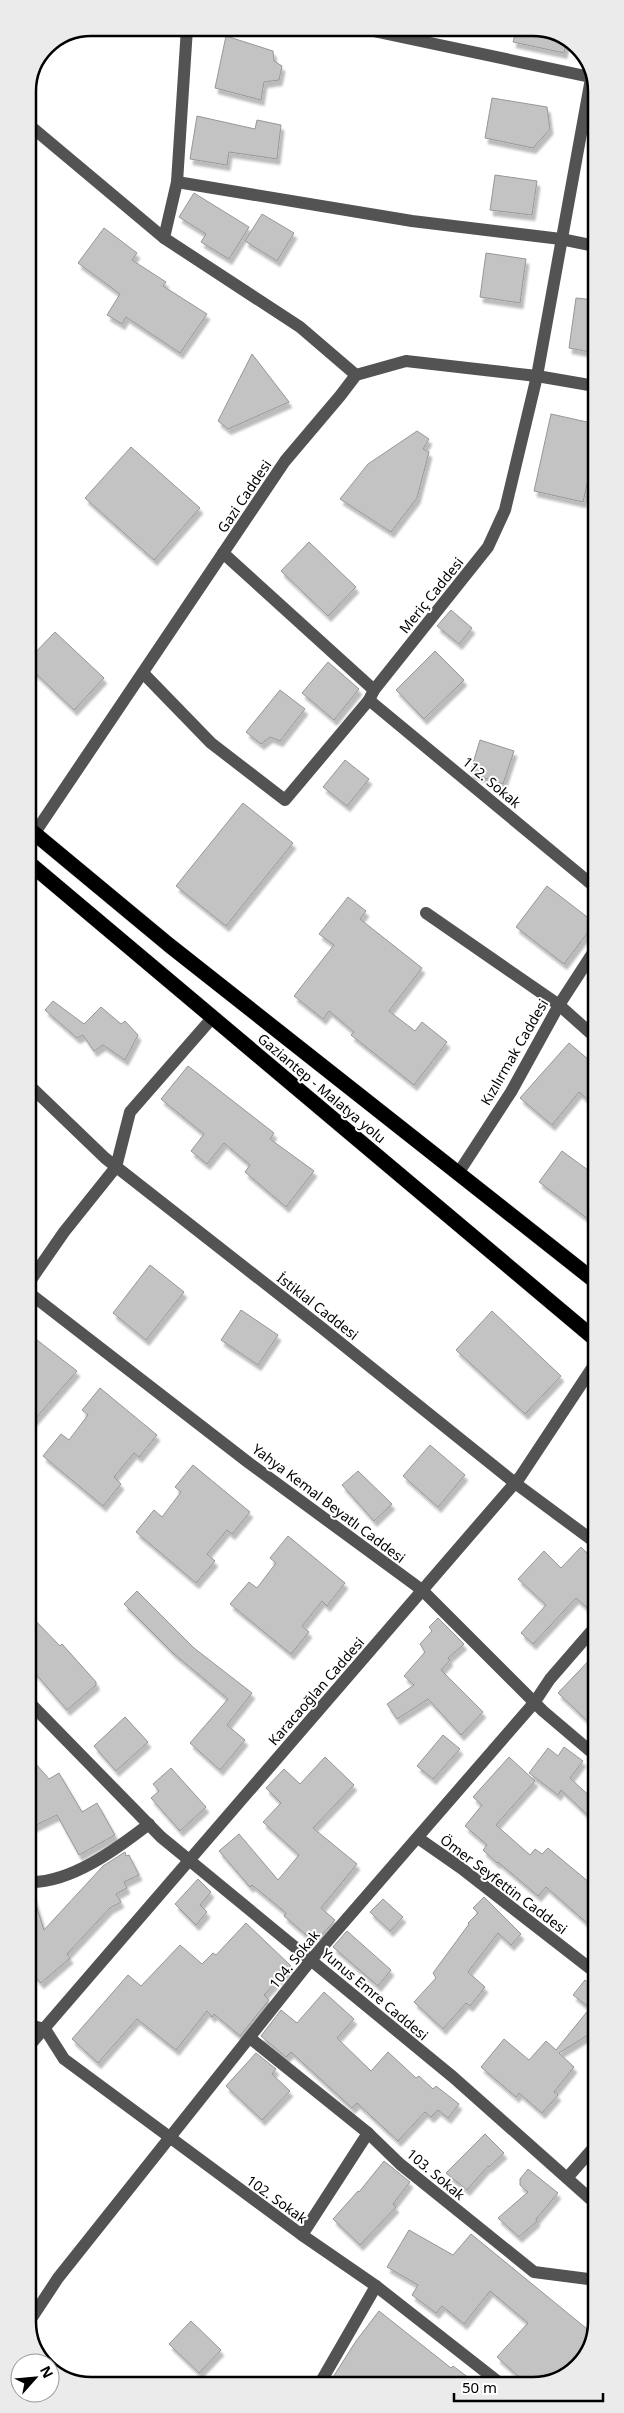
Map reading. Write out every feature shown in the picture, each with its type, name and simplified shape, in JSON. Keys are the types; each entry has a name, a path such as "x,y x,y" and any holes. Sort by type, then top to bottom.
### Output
{"highway":[{"name":"Gaziantep - Malatya yolu","path":"36,840 588,1276"},
{"name":"Gaziantep - Malatya yolu","path":"36,869 588,1333"}],"street":[{"path":"164,238 177,182 186,36"},
{"path":"398,36 585,74"},
{"name":"Meriç Caddesi","path":"143,673 211,743 285,800 372,695 488,547 505,510 537,376 561,238 588,101"},
{"path":"36,131 164,238 300,327 356,375 406,361 537,376 588,385"},
{"path":"177,182 412,221 561,238 588,244"},
{"name":"Gazi Caddesi","path":"36,826 143,673 285,461 356,375"},
{"name":"112. Sokak","path":"223,553 372,695 588,881"},
{"path":"426,913 559,1005 588,1031"},
{"name":"Kızılırmak Caddesi","path":"458,1172 511,1092 559,1005 588,960"},
{"path":"36,1272 64,1232 116,1167 130,1112 213,1018"},
{"name":"İstiklal Caddesi","path":"36,1092 116,1167 322,1328 515,1483 588,1536"},
{"name":"Yahya Kemal Beyatlı Caddesi","path":"36,1298 250,1463 422,1590 534,1703 588,1749"},
{"name":"Karacaoğlan Caddesi","path":"36,2038 515,1483 588,1374"},
{"name":"104. Sokak","path":"36,2311 58,2278 311,1960 534,1703 550,1680 588,1635"},
{"name":"Yunus Emre Caddesi","path":"36,1709 149,1824 453,2077 588,2197"},
{"path":"36,1880 67,1874 115,1850 149,1824"},
{"name":"Ömer Seyfettin Caddesi","path":"418,1838 461,1868 588,1967"},
{"path":"36,2027 44,2029"},
{"name":"102. Sokak","path":"44,2029 64,2059 302,2235 376,2286 492,2377"},
{"name":"103. Sokak","path":"250,2038 368,2133 414,2175 534,2272 588,2279"},
{"path":"302,2235 368,2133"},
{"path":"567,2178 588,2155"},
{"path":"324,2377 376,2286"}],"building":[{"path":"226,36 273,51 274,61 282,66 279,80 264,82 261,100 215,88"},
{"path":"515,36 536,36 554,40 565,48 564,53 513,42"},
{"path":"492,98 547,107 550,129 533,148 485,138"},
{"path":"197,116 255,129 257,120 281,125 277,159 229,152 227,165 190,159"},
{"path":"495,175 537,181 532,215 490,210"},
{"path":"194,193 249,227 229,259 201,242 206,234 179,217"},
{"path":"262,214 294,233 277,261 245,241"},
{"path":"104,228 137,253 132,260 166,282 163,286 207,314 180,353 126,317 122,324 107,315 120,294 78,263"},
{"path":"486,253 526,259 520,303 480,297"},
{"path":"576,298 588,299 588,352 569,348"},
{"path":"252,354 289,402 228,429 218,421"},
{"path":"551,414 588,422 588,480 583,502 534,491"},
{"path":"417,431 429,439 423,449 429,452 417,498 391,532 340,499 368,464"},
{"path":"131,447 200,508 154,560 85,498"},
{"path":"309,542 356,587 328,616 281,571"},
{"path":"451,610 472,628 459,644 437,626"},
{"path":"55,632 104,678 74,710 36,674 36,652"},
{"path":"435,651 464,680 424,719 396,690"},
{"path":"328,662 359,689 334,720 302,693"},
{"path":"280,690 305,709 280,741 270,737 261,744 246,732"},
{"path":"480,740 514,751 503,784 470,773"},
{"path":"345,760 369,779 347,806 323,787"},
{"path":"243,803 293,843 226,926 176,886"},
{"path":"547,886 588,918 588,932 564,964 516,927"},
{"path":"348,897 366,911 360,919 422,968 389,1011 415,1031 422,1022 447,1042 414,1085 351,1035 354,1032 329,1011 323,1019 294,996 334,945 319,934"},
{"path":"53,1001 84,1024 101,1007 121,1024 125,1021 138,1035 125,1060 103,1045 94,1051 83,1035 77,1038 45,1010"},
{"path":"569,1043 588,1059 588,1100 579,1092 552,1125 520,1098"},
{"path":"188,1066 274,1133 270,1139 314,1171 286,1207 245,1172 250,1165 224,1143 207,1164 191,1151 204,1134 161,1099"},
{"path":"562,1151 588,1170 588,1219 539,1182"},
{"path":"150,1265 184,1292 146,1340 113,1313"},
{"path":"241,1310 278,1335 258,1365 221,1340"},
{"path":"492,1311 561,1376 525,1414 456,1350"},
{"path":"36,1339 77,1371 36,1418"},
{"path":"100,1388 157,1435 139,1457 134,1453 114,1477 121,1484 103,1506 43,1456 61,1434 69,1440 88,1415 82,1410"},
{"path":"430,1445 465,1475 438,1507 403,1476"},
{"path":"193,1465 250,1512 232,1534 227,1530 207,1554 215,1561 196,1583 136,1532 154,1510 162,1517 181,1492 175,1487"},
{"path":"358,1471 392,1504 374,1521 342,1485"},
{"path":"288,1536 345,1583 327,1606 322,1601 302,1626 309,1632 291,1654 230,1604 249,1582 257,1588 276,1563 270,1558"},
{"path":"581,1547 588,1554 588,1609 576,1598 533,1644 521,1633 546,1605 518,1579 544,1551 561,1568"},
{"path":"137,1591 194,1648 252,1693 227,1725 245,1740 220,1770 190,1743 228,1699 173,1653 124,1604"},
{"path":"438,1618 464,1644 448,1658 450,1660 441,1670 483,1712 461,1735 428,1699 397,1719 387,1704 414,1685 404,1676 425,1652 420,1644 432,1631 429,1627"},
{"path":"36,1621 60,1646 62,1644 96,1682 96,1685 67,1710 36,1674"},
{"path":"588,1661 588,1721 558,1693"},
{"path":"125,1717 148,1742 116,1771 94,1746"},
{"path":"443,1735 460,1749 433,1779 417,1766"},
{"path":"564,1747 583,1761 570,1778 588,1795 588,1815 561,1790 558,1795 529,1773 548,1748 558,1756"},
{"path":"325,1757 354,1785 313,1828 357,1864 321,1908 335,1920 320,1937 316,1934 311,1939 284,1916 286,1913 252,1885 250,1887 219,1851 239,1834 278,1880 299,1855 263,1822 281,1803 266,1788 284,1769 300,1784"},
{"path":"509,1757 535,1781 496,1825 530,1855 535,1849 542,1854 548,1848 588,1881 588,1924 546,1887 538,1896 483,1850 487,1845 465,1826 482,1805 473,1797"},
{"path":"36,1764 49,1779 59,1773 82,1812 97,1803 115,1835 79,1855 57,1815 36,1825"},
{"path":"171,1768 206,1807 180,1831 151,1798 159,1791 153,1784"},
{"path":"125,1852 126,1856 129,1855 139,1875 124,1882 127,1888 116,1894 121,1902 110,1908 67,1954 70,1958 41,1983 36,1978 36,1905 44,1930 103,1866"},
{"path":"198,1879 211,1892 200,1905 207,1912 196,1925 175,1904"},
{"path":"484,1897 521,1934 511,1945 498,1933 468,1972 485,1987 470,2006 466,2003 443,2029 414,2002 436,1978 433,1973 468,1923 478,1913 473,1908"},
{"path":"383,1899 403,1917 390,1931 370,1912"},
{"path":"246,1923 291,1966 264,1995 269,2000 240,2036 214,2014 212,2017 207,2011 176,2050 137,2019 98,2063 72,2039 128,1975 141,1986 180,1945 202,1964 213,1953 216,1955"},
{"path":"347,1931 391,1970 378,1986 333,1947"},
{"path":"585,1980 588,1982 588,2006 573,1995"},
{"path":"324,1992 354,2019 337,2038 371,2071 388,2052 416,2078 419,2076 433,2089 436,2086 459,2104 448,2118 438,2110 431,2117 425,2112 398,2141 357,2103 352,2108 291,2052 286,2057 261,2036 281,2010 297,2023"},
{"path":"588,2010 588,2035 559,2053 574,2067 554,2092 558,2095 542,2113 519,2093 516,2097 481,2067 504,2039 529,2060 546,2041 556,2050"},
{"path":"256,2053 276,2069 272,2074 290,2091 262,2120 226,2086"},
{"path":"485,2134 504,2153 488,2166 467,2190 446,2173"},
{"path":"384,2161 410,2182 393,2204 396,2207 360,2245 333,2219 359,2192"},
{"path":"528,2169 558,2193 536,2219 537,2221 519,2237 498,2218 528,2192 520,2185 520,2179"},
{"path":"409,2230 453,2255 471,2234 587,2329 585,2339 574,2358 554,2373 543,2376 519,2377 497,2357 528,2323 490,2291 464,2324 442,2306 436,2313 412,2295 418,2285 387,2267"},
{"path":"379,2311 451,2368 453,2366 468,2377 333,2377 356,2341"},
{"path":"191,2321 221,2350 199,2373 169,2344"}]}
